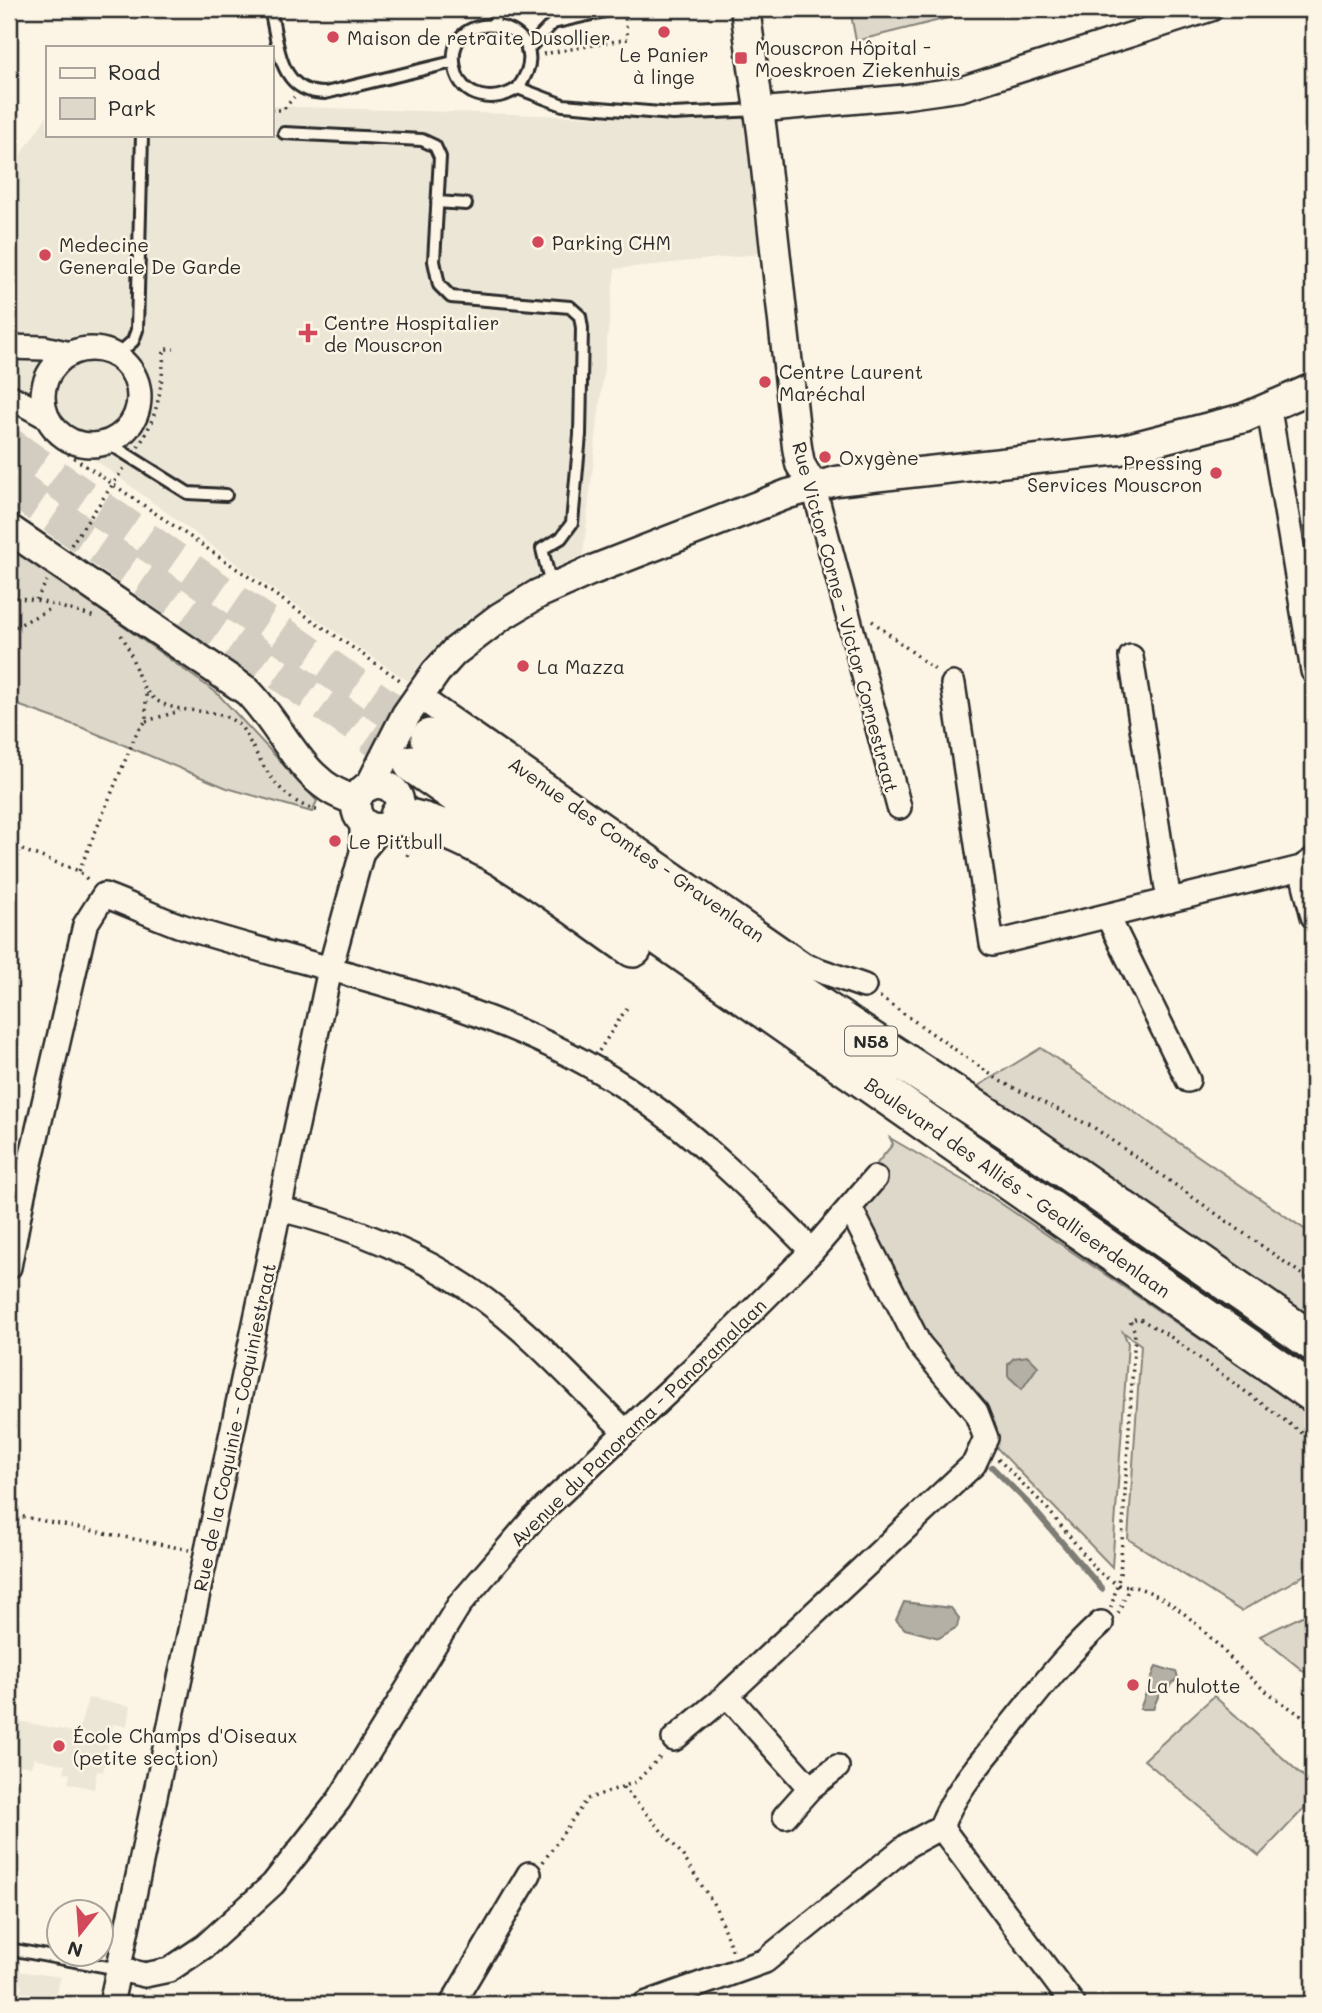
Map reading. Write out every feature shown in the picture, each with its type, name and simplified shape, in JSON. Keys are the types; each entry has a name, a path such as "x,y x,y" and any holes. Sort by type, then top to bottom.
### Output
{"highway":[{"path":"382,789 439,825 478,843 771,1040 885,1110 952,1141"},
{"name":"Boulevard des Alliés - Geallieerdenlaan","path":"382,789 952,1141 1313,1393"},
{"name":"Boulevard des Alliés - Geallieerdenlaan","path":"382,789 774,976 1020,1138 1313,1342"}],"street":[{"name":"Rue Victor Corne - Victor Cornestraat","path":"745,9 800,464 814,488 899,807"},
{"path":"759,110 961,89 1212,9"},
{"path":"9,347 44,348 70,354"},
{"path":"9,396 44,426 55,428 70,440 87,444 107,442 127,429 138,405 135,378 116,356 93,349 70,354 53,367 45,383 44,426"},
{"name":"Rue de la Coquinie - Coquiniestraat","path":"111,2004 128,1971 207,1554 330,969 382,789 418,696 436,672 474,635 551,588 776,499 853,479 1111,451 1269,410 1313,388"},
{"path":"1269,410 1313,671"},
{"path":"9,528 247,691 263,706 306,768 382,789"},
{"path":"1130,657 1169,901"},
{"path":"953,684 992,944 1108,917 1307,864 1313,916"},
{"name":"Avenue des Comtes - Gravenlaan","path":"418,696 804,965 864,986"},
{"path":"9,1268 16,1194 85,925 104,895 178,925 478,1014 589,1066 647,1102 699,1144 812,1251"},
{"path":"1108,917 1188,1080"},
{"name":"Avenue du Panorama - Panoramalaan","path":"128,1971 169,1970 205,1946 273,1884 340,1800 460,1605 533,1520 812,1251 875,1178"},
{"path":"674,1739 727,1695 974,1464 986,1438 976,1412 919,1344 850,1208"},
{"path":"280,1209 317,1218 380,1242 484,1299 626,1432"},
{"path":"645,2004 765,1961 908,1845 941,1828 947,1812 969,1777 1068,1653 1106,1623"},
{"path":"727,1695 810,1788"},
{"path":"785,1816 810,1788 837,1767"},
{"path":"941,1828 1073,2004"},
{"path":"452,2004 529,1874"}],"lane":[{"path":"270,9 286,72 309,93 325,93 453,62"},
{"path":"494,24 496,9"},
{"path":"528,53 553,23 605,11"},
{"path":"494,24 505,26 520,36 528,53 526,77 518,88 495,99 476,96 463,86 453,62 457,46 466,33 475,27 494,24"},
{"path":"518,88 563,104 673,114 759,110"},
{"path":"284,133 422,140 435,146 440,157 434,261 439,285 451,297 570,307 580,316 582,328 579,435 572,523 561,538 542,548 551,588"},
{"path":"116,356 128,346 137,330 142,136"},
{"path":"437,202 466,204"},
{"path":"107,442 188,493 226,495"},
{"path":"9,1949 128,1971"}],"path":[{"path":"528,53 628,39 624,9"},
{"path":"273,110 283,110 301,88"},
{"path":"36,600 149,429 162,394 164,349 174,349"},
{"path":"44,426 113,484 397,678 418,696"},
{"path":"9,597 36,600 98,618"},
{"path":"845,600 953,684"},
{"path":"9,630 54,607"},
{"path":"116,629 126,643 146,692 146,721"},
{"path":"146,692 180,710 226,716 240,726 273,782 296,803 321,811 382,789"},
{"path":"79,871 137,732 146,721 180,710"},
{"path":"9,845 79,871 104,895"},
{"path":"864,986 1000,1081 1093,1127 1313,1282"},
{"path":"589,1066 628,1006"},
{"path":"1106,1623 1118,1585 1135,1332 1130,1321 1138,1318 1168,1335 1313,1441"},
{"path":"982,1447 1008,1467 1046,1507 1099,1573 1118,1585 1147,1590 1175,1607 1261,1687 1313,1726"},
{"path":"9,1514 207,1554"},
{"path":"1106,1623 1125,1604 1130,1586"},
{"path":"529,1874 549,1857 564,1828 587,1799 636,1782 674,1739"},
{"path":"623,1787 681,1853 716,1908 739,1971"}],"shaded area":[{"name":"Centre Hospitalier de Mouscron","path":"273,106 628,118 753,118 768,253 615,269 583,555 545,572 463,622 427,656 408,681 245,570 9,397 9,172 46,117 46,136 273,136"},
{"path":"1028,1356 1038,1366 1022,1389 1008,1376 1008,1364 1014,1358"},
{"path":"904,1602 951,1608 959,1618 957,1627 939,1638 905,1629 896,1620"},
{"path":"1156,1666 1176,1672 1178,1677 1169,1688 1160,1692 1153,1709 1140,1709"},
{"name":"École Champs d'Oiseaux (petite section)","path":"88,1698 130,1706 127,1726 113,1724 103,1772 97,1771 94,1789 68,1783 70,1774 64,1772 65,1765 34,1758 31,1767 9,1763 9,1719 78,1733"},
{"path":"18,1971 61,1977 52,2004 18,2004 22,1985 17,1983"}],"green space":[{"path":"850,9 984,9 856,41"},
{"path":"9,545 217,693 317,801 312,812 227,788 83,728 9,702"},
{"path":"1041,1048 1313,1235 1313,1325 973,1089"},
{"path":"890,1138 990,1196 1313,1416 1313,1570 1241,1611 1128,1539 1141,1345 1123,1332 1128,1343 1112,1567 993,1444 995,1424 981,1400 926,1337 861,1206 874,1167 893,1144"},
{"path":"1313,1611 1313,1679 1260,1636"},
{"path":"1214,1696 1313,1785 1313,1799 1259,1856 1144,1760"}],"waterway":[{"path":"992,1467 1030,1505 1102,1589"}],"tunnel":[{"path":"9,446 430,738"},
{"path":"9,484 413,764"}],"place":[{"name":"Le Panier à linge","path":"664,32"},
{"name":"Maison de retraite Dusollier","path":"333,37"},
{"name":"Mouscron Hôpital - Moeskroen Ziekenhuis","path":"741,58"},
{"name":"Parking CHM","path":"538,242"},
{"name":"Medecine Generale De Garde","path":"45,255"},
{"name":"Centre Hospitalier de Mouscron","path":"308,333"},
{"name":"Centre Laurent Maréchal","path":"765,382"},
{"name":"Oxygène","path":"825,457"},
{"name":"Pressing Services Mouscron","path":"1216,473"},
{"name":"La Mazza","path":"523,666"},
{"name":"Le Pittbull","path":"335,841"},
{"name":"La hulotte","path":"1133,1685"},
{"name":"École Champs d'Oiseaux (petite section)","path":"59,1746"}]}
